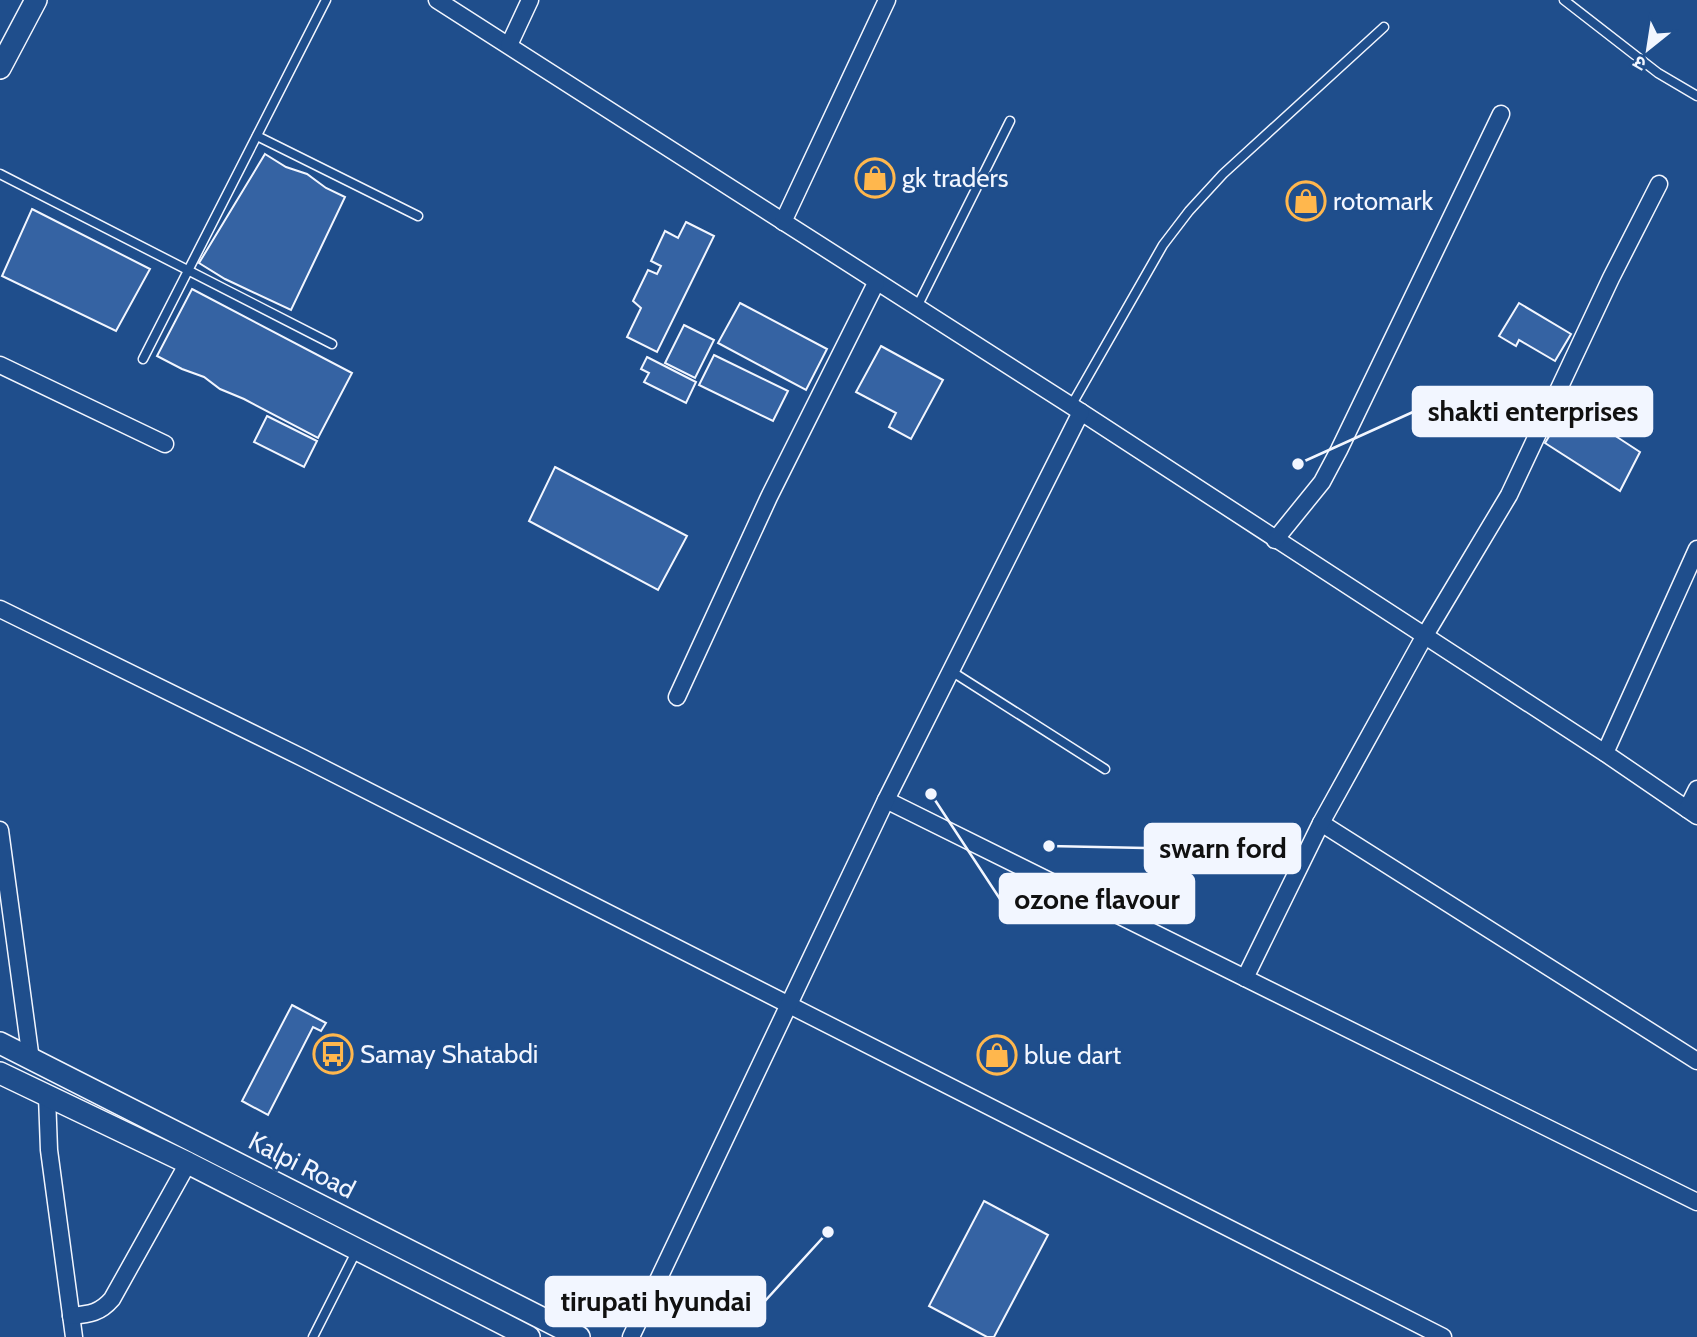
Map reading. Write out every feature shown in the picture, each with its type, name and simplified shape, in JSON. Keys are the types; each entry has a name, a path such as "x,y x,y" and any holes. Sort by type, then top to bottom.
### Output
{"main road":[{"path":"0,68 36,0"},
{"name":"Kalpi Road","path":"0,1043 579,1337"},
{"name":"Kalpi Road","path":"0,1073 188,1163 529,1337"}],"street":[{"path":"437,0 1076,409 1605,753 1692,813 1697,789"},
{"path":"509,44 530,0"},
{"path":"783,222 887,0"},
{"path":"1275,540 1322,482 1339,450 1501,114"},
{"path":"1245,978 1321,823 1424,637 1509,495 1611,278 1660,184"},
{"path":"677,697 769,497 876,283"},
{"path":"0,365 165,444"},
{"path":"631,1337 886,800 1076,409"},
{"path":"1605,753 1697,549"},
{"path":"0,609 303,758 1443,1337"},
{"path":"886,800 1697,1202"},
{"path":"1321,823 1697,1061"},
{"path":"0,830 31,1060"},
{"path":"47,1096 49,1150 74,1337"},
{"path":"71,1316 93,1314 103,1309 112,1299 188,1163"}],"lane":[{"path":"143,359 326,0"},
{"path":"1564,0 1658,73 1697,96"},
{"path":"1076,409 1163,245 1189,211 1223,174 1384,27"},
{"path":"916,309 1010,121"},
{"path":"257,136 418,216"},
{"path":"0,174 332,344"},
{"path":"951,671 1105,769"},
{"path":"313,1337 358,1249"}],"building":[{"path":"265,154 286,167 307,174 326,188 345,197 291,310 225,279 199,263"},
{"path":"32,209 150,269 116,331 2,276"},
{"path":"686,222 714,236 657,352 627,337 641,308 633,301 648,270 657,274 661,266 651,261 665,231 678,238"},
{"path":"192,289 352,373 318,438 220,389 204,377 157,356"},
{"path":"740,303 827,349 806,390 718,343"},
{"path":"1519,303 1571,334 1555,361 1519,340 1516,346 1499,336"},
{"path":"684,325 714,340 695,378 665,363"},
{"path":"881,346 943,380 911,439 889,427 896,413 856,392"},
{"path":"714,355 788,391 773,421 699,385"},
{"path":"647,357 696,382 686,403 644,382 649,373 641,369"},
{"path":"1568,405 1640,452 1620,491 1545,443"},
{"path":"267,416 317,441 304,467 254,442"},
{"path":"555,467 687,536 658,590 529,521"},
{"path":"292,1005 326,1023 321,1031 313,1027 268,1115 242,1101"},
{"path":"984,1201 1048,1235 994,1337 987,1337 929,1306"}],"place":[{"name":"gk traders","path":"875,178"},
{"name":"rotomark","path":"1306,201"},
{"name":"shakti enterprises","path":"1298,464"},
{"name":"ozone flavour","path":"931,794"},
{"name":"swarn ford","path":"1049,846"},
{"name":"Samay Shatabdi","path":"333,1054"},
{"name":"blue dart","path":"997,1055"},
{"name":"tirupati hyundai","path":"828,1232"}]}
